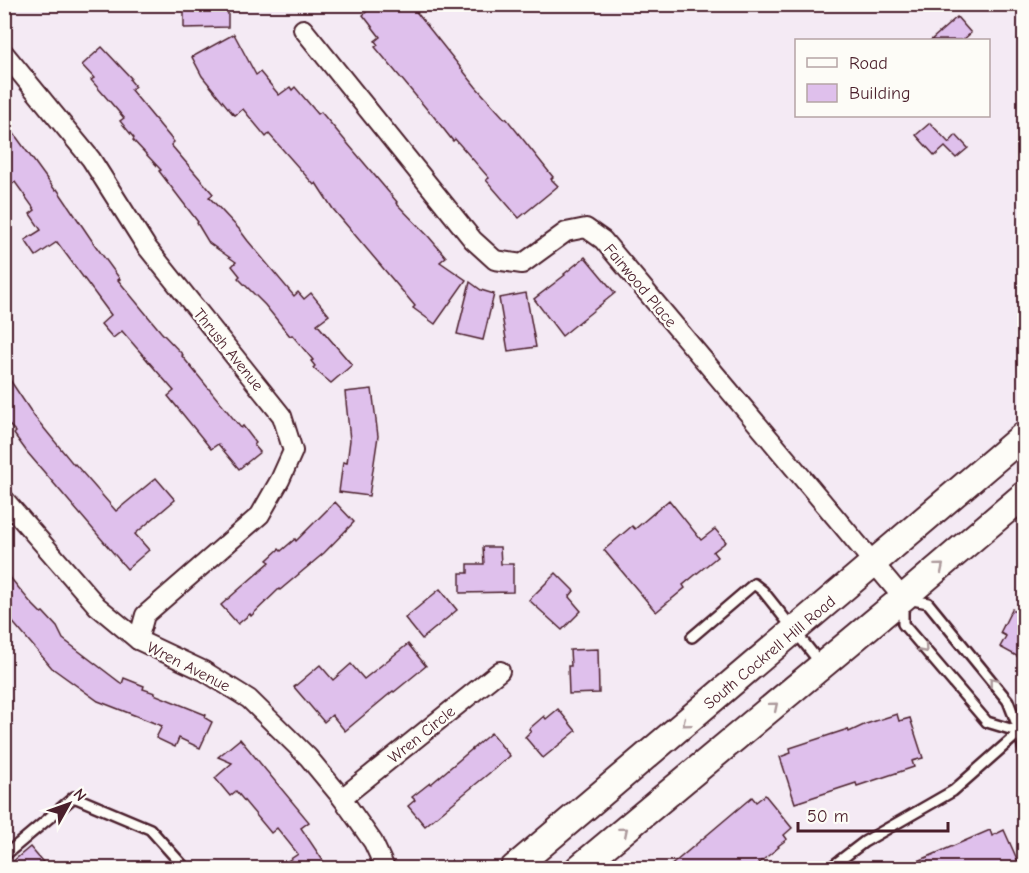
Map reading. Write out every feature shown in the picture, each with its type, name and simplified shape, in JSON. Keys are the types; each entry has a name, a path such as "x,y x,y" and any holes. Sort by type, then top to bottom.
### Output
{"main road":[{"name":"South Cockrell Hill Road","path":"514,868 1024,435"},
{"path":"584,867 1024,495"}],"street":[{"name":"Fairwood Place","path":"303,29 473,240 495,260 522,264 566,232 586,228 603,240 903,598"},
{"name":"Thrush Avenue","path":"4,53 90,159 146,246 282,416 292,451 280,480 260,514 145,615 138,640"},
{"name":"Wren Avenue","path":"4,499 97,606 138,640 204,671 249,699 308,757 342,798 373,842 385,868"},
{"name":"Wren Circle","path":"342,798 500,671"}],"lane":[{"path":"692,637 754,585 763,591 822,666"},
{"path":"1022,730 987,722 903,624 903,598 928,603 1008,701 1022,730 1024,751"},
{"path":"830,868 864,842 952,791 1022,730"},
{"path":"4,856 74,797 150,829 185,868"}],"building":[{"path":"184,4 228,4 228,27 184,28"},
{"path":"375,4 410,4 476,87 506,118 558,186 519,218 486,180 489,178 455,139 453,141 375,47 378,45 375,41 380,37 363,15"},
{"path":"957,17 971,33 964,39 932,39"},
{"path":"234,34 256,75 260,72 279,95 290,87 292,90 295,87 318,114 321,112 396,203 446,257 440,262 466,280 435,324 413,308 415,306 333,209 316,183 314,185 269,134 266,137 243,109 233,114 202,76 192,57"},
{"path":"102,47 131,78 135,86 131,90 174,142 171,145 213,194 209,197 239,229 294,296 298,292 304,299 311,293 329,315 317,324 352,365 331,383 313,368 315,366 311,361 313,360 238,278 240,276 232,266 236,262 209,243 198,222 159,171 161,170 133,140 134,138 120,121 124,118 91,80 94,78 82,65"},
{"path":"4,120 55,190 57,189 120,279 118,280 256,443 254,445 260,452 239,469 218,444 211,449 168,396 174,391 122,331 113,338 101,324 111,315 57,242 36,256 25,240 41,230 30,214 35,210 15,182 4,190"},
{"path":"930,123 949,143 956,135 968,148 956,158 945,147 935,156 916,135"},
{"path":"585,257 615,293 562,336 534,299"},
{"path":"470,282 481,290 494,294 483,340 457,334"},
{"path":"526,293 536,347 508,351 499,298"},
{"path":"4,371 34,416 116,511 156,478 175,500 135,534 149,550 127,569 27,452 14,434 16,432 4,420"},
{"path":"372,389 378,436 369,496 339,492 343,462 347,463 350,440 345,392"},
{"path":"669,500 701,540 715,529 726,542 713,552 717,557 683,585 685,588 656,612 604,550 632,526 635,529"},
{"path":"335,502 354,522 324,553 279,589 251,616 250,614 238,624 221,605 270,562 267,560 279,549 281,551 295,539 296,541"},
{"path":"483,547 500,547 501,564 513,564 513,592 460,593 460,573 468,573 468,564 484,564"},
{"path":"4,570 31,603 57,627 63,639 122,684 124,678 144,686 143,689 154,694 206,715 205,718 212,722 200,748 179,738 175,747 156,738 162,726 98,701 52,668 4,612"},
{"path":"556,573 574,591 569,597 581,611 562,630 529,600"},
{"path":"440,589 457,610 422,639 405,618"},
{"path":"1012,609 1024,615 1024,660 1000,647 1006,636 1000,633"},
{"path":"408,644 426,666 345,731 332,715 324,722 294,687 320,665 333,680 351,664 364,679"},
{"path":"598,649 599,693 569,694 570,650"},
{"path":"558,709 576,731 543,758 525,737 531,731 529,729 544,716 546,719"},
{"path":"897,714 899,721 910,718 923,758 912,761 914,767 795,803 780,757 791,753 790,748 848,729 849,732"},
{"path":"491,733 510,756 425,826 408,806 415,800 412,797 431,784"},
{"path":"240,739 309,822 301,828 328,868 277,868 298,854 277,828 271,833 236,791 230,796 215,778 232,763 218,757"},
{"path":"765,795 792,828 784,835 787,839 753,868 668,868 752,797 756,802"},
{"path":"990,830 992,836 1004,830 1021,868 902,868"},
{"path":"30,847 48,868 5,868"}]}
